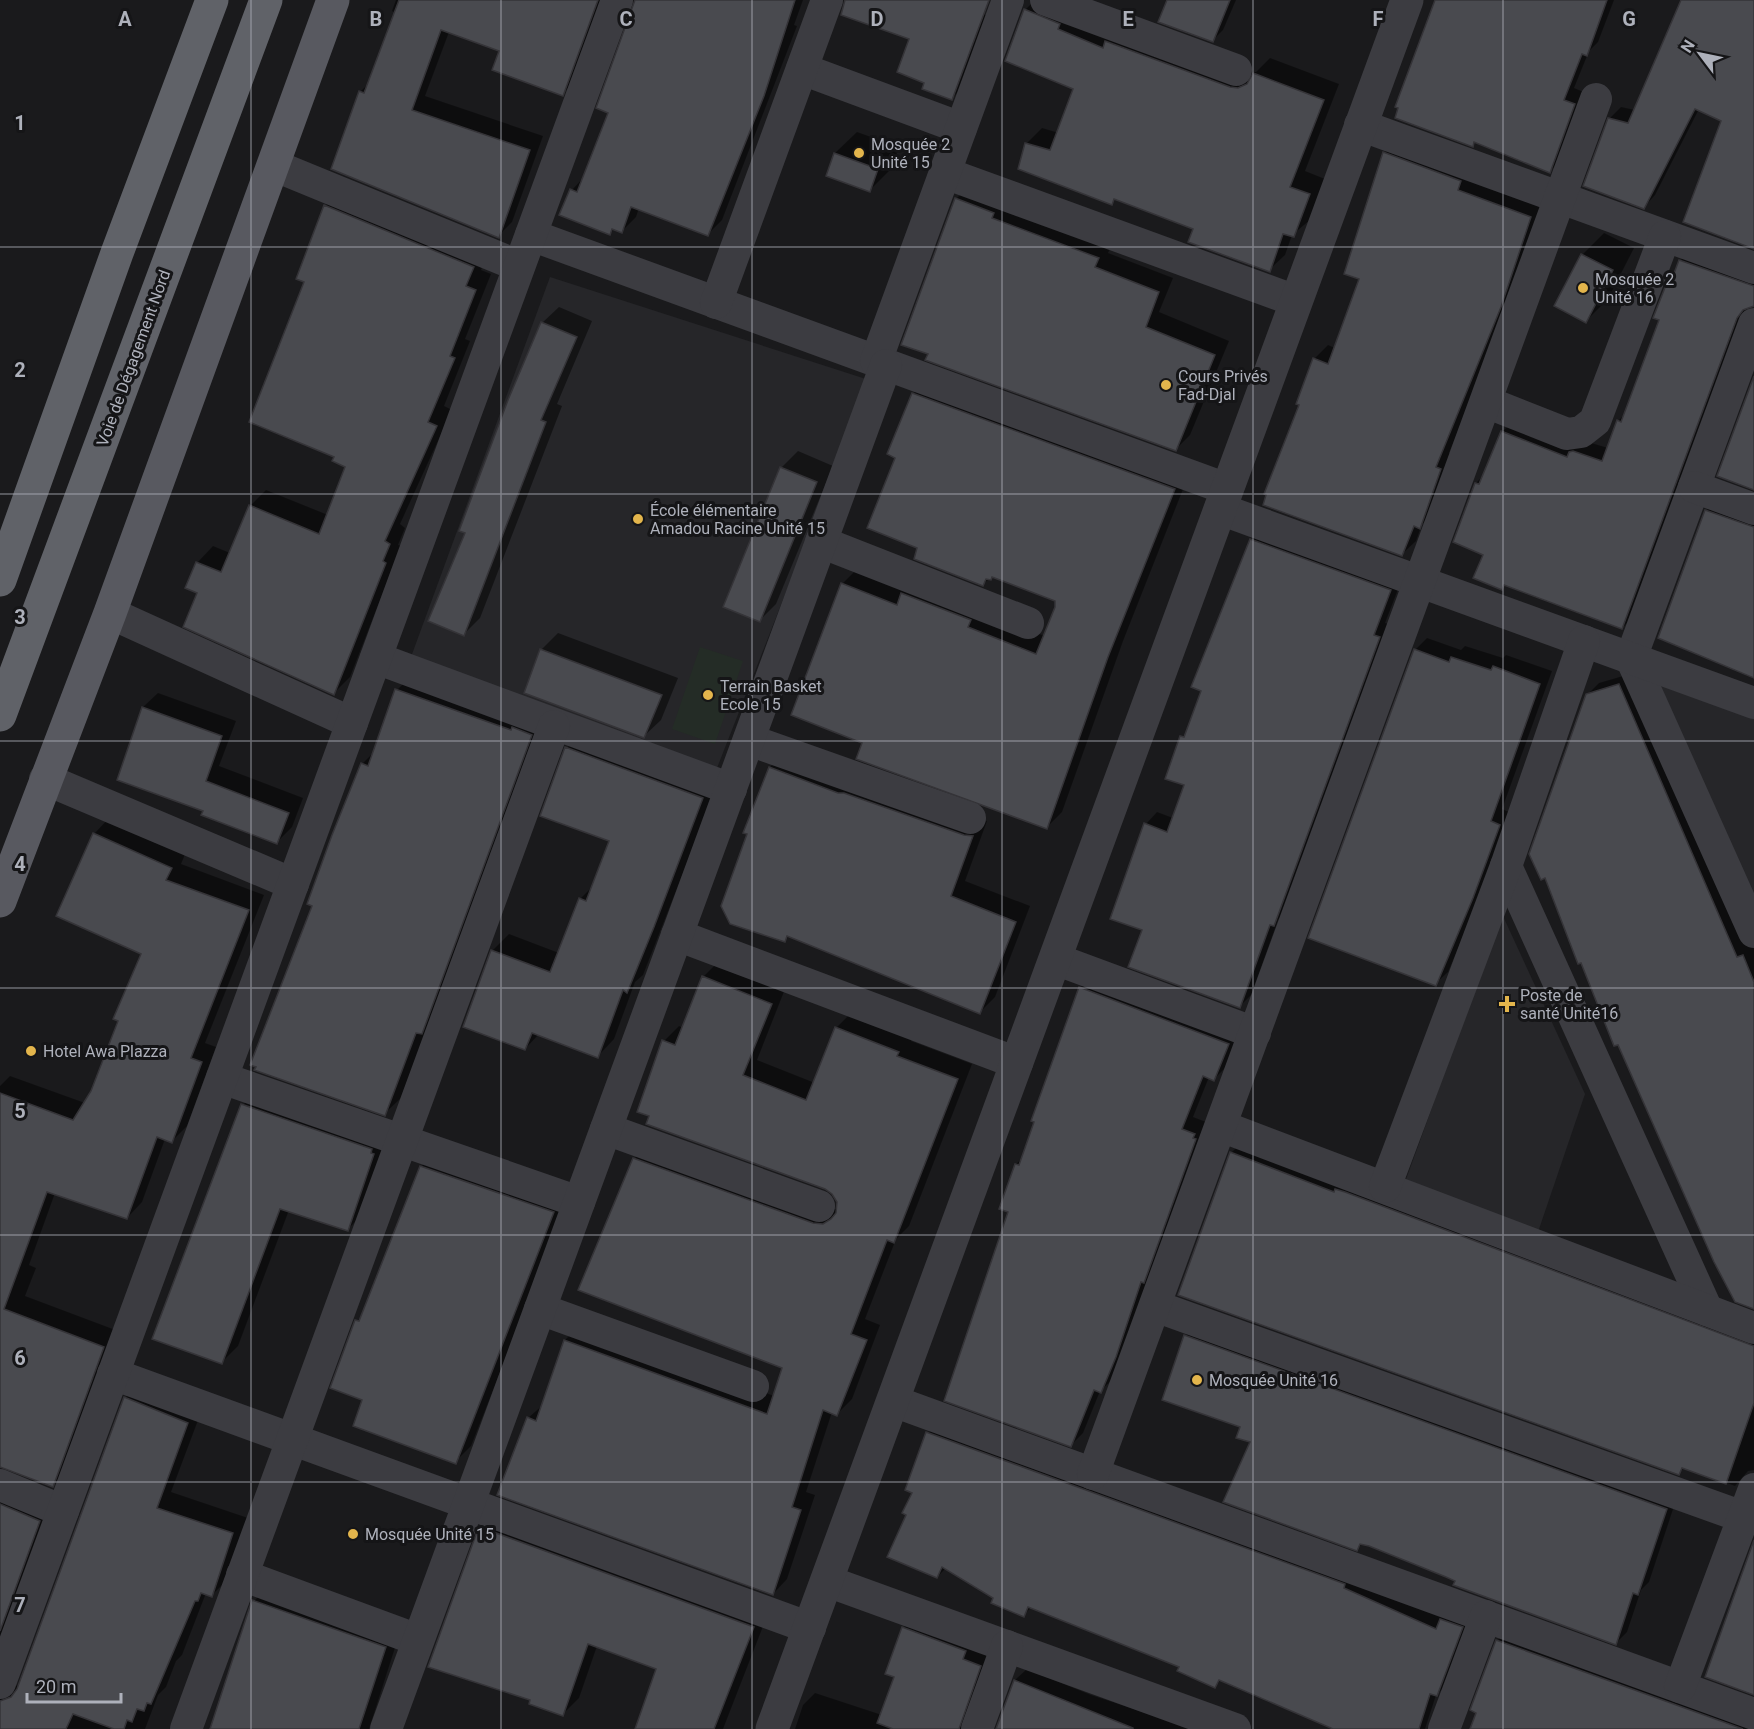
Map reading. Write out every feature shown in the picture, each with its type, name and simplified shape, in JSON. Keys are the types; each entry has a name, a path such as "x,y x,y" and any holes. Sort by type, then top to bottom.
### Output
{"highway":[{"path":"0,580 117,253 212,0"},
{"name":"Voie de Dégagement Nord","path":"0,715 266,0"}],"main road":[{"path":"0,901 110,613 333,0"}],"street":[{"path":"0,1683 617,0"},
{"path":"716,303 827,0"},
{"path":"386,1729 821,542 945,173 1008,0"},
{"path":"1046,0 1100,8 1236,70"},
{"path":"772,1729 1407,0"},
{"path":"802,69 961,128"},
{"path":"1094,1474 1596,99"},
{"path":"1360,125 1754,268"},
{"path":"273,165 519,266"},
{"path":"945,173 1296,301"},
{"path":"531,235 881,363 1224,499 1420,581 1754,703"},
{"path":"1486,402 1567,434 1581,432 1595,421 1665,236"},
{"path":"1754,324 1631,658 1754,932"},
{"path":"1694,487 1754,509"},
{"path":"821,542 1028,623"},
{"path":"110,613 352,723"},
{"path":"1385,1187 1506,866 1584,641"},
{"path":"376,657 554,726 731,789"},
{"path":"186,1729 554,726"},
{"path":"748,740 970,818"},
{"path":"45,779 293,884"},
{"path":"1506,866 1707,1310"},
{"path":"677,935 1017,1063"},
{"path":"1055,959 1255,1033"},
{"path":"222,1078 579,1202"},
{"path":"1221,1126 1754,1329"},
{"path":"606,1129 819,1206"},
{"path":"1155,1306 1749,1503 1680,1687"},
{"path":"540,1309 753,1386"},
{"path":"113,1374 810,1628"},
{"path":"893,1401 1754,1714"},
{"path":"0,1485 63,1511"},
{"path":"242,1575 418,1640"},
{"path":"827,1581 1234,1729"},
{"path":"1444,1729 1486,1616"},
{"path":"977,1729 1007,1646"}],"shaded area":[{"name":"École élémentaire Amadou Racine Unité 15","path":"550,277 869,380 717,768 411,657"},
{"name":"Terrain Basket Ecole 15","path":"700,647 743,661 715,744 672,729"},
{"path":"1660,685 1754,719 1754,897"},
{"name":"Poste de santé Unité16","path":"1502,914 1585,1094 1538,1232 1404,1185"}],"building":[{"path":"399,0 598,0 563,96 492,70 499,51 441,30 412,110 530,150 499,238 331,169 359,91 364,93"},
{"path":"635,0 795,0 764,96 708,236 631,207 622,233 612,229 610,235 559,215 570,189 577,192 608,113 596,108"},
{"path":"845,0 989,0 952,100 922,89 924,83 897,72 909,39 841,15"},
{"path":"1167,0 1230,0 1213,42 1158,22"},
{"path":"1435,0 1607,0 1587,56 1582,54 1564,100 1575,104 1550,173 1474,142 1473,147 1395,118 1398,108 1395,107"},
{"path":"1681,0 1754,0 1754,249 1683,222 1721,121 1695,109 1644,209 1583,186 1608,118 1628,123"},
{"path":"1024,9 1060,24 1058,29 1103,48 1105,41 1230,87 1238,88 1247,84 1253,73 1324,100 1290,187 1310,194 1294,237 1283,234 1270,272 1188,242 1193,229 1114,199 1112,205 1018,169 1025,143 1050,150 1073,89 1005,61"},
{"path":"1383,152 1461,181 1458,190 1531,217 1501,307 1436,467 1441,469 1420,529 1414,526 1402,556 1263,505 1266,495 1264,494 1299,405 1296,404 1313,358 1328,364 1359,279 1344,274"},
{"path":"834,153 878,169 870,192 826,176"},
{"path":"955,198 994,213 992,218 1099,258 1095,267 1159,292 1146,327 1215,355 1176,451 925,360 928,354 901,345"},
{"path":"324,205 474,267 466,286 476,290 450,356 455,358 428,422 437,426 385,541 390,544 383,561 386,563 334,695 183,627 197,593 185,588 196,562 221,572 249,505 319,534 345,467 332,461 334,457 249,422 304,282 296,279"},
{"name":"Mosquée 2 Unité 16","path":"1581,254 1613,270 1586,323 1554,306"},
{"path":"1679,260 1754,286 1754,306 1743,310 1737,318 1622,629 1504,585 1502,590 1473,578 1483,555 1453,542 1475,483 1479,484 1501,431 1567,457 1569,452 1573,451 1602,461 1617,420 1621,422 1659,320 1653,318 1666,285 1669,287"},
{"path":"541,322 577,337 541,420 546,422 464,636 428,621 465,533 459,531 508,400"},
{"path":"1754,376 1754,490 1717,476"},
{"path":"912,393 1175,489 1108,657 1047,829 856,759 862,743 791,715 841,583 897,605 901,593 971,620 968,627 1036,654 1055,607 1055,601 992,577 991,580 986,579 983,586 914,559 917,548 867,528 895,458 887,454"},
{"path":"780,467 817,482 760,622 723,607"},
{"path":"1705,510 1754,527 1754,678 1658,638"},
{"path":"1250,539 1391,590 1374,635 1380,637 1274,926 1270,925 1240,1008 1128,967 1142,930 1110,919 1144,823 1167,832 1184,785 1165,779 1180,736 1184,737 1201,691 1191,687"},
{"path":"540,649 662,695 644,738 524,693"},
{"path":"1414,649 1449,662 1451,657 1491,670 1493,666 1540,684 1491,821 1500,825 1473,898 1436,986 1308,938"},
{"path":"1619,684 1737,957 1743,955 1754,982 1754,1309 1735,1302 1714,1262 1618,1045 1614,1046 1581,963 1578,964 1545,878 1541,880 1529,854 1586,694"},
{"path":"395,689 511,730 512,727 532,735 422,1034 416,1033 385,1116 254,1070 256,1067 250,1065 312,906 307,904 332,835 361,763 368,766"},
{"path":"142,707 222,736 206,781 289,813 277,844 201,815 203,811 117,780"},
{"path":"565,747 703,798 654,927 627,993 623,990 598,1058 532,1033 525,1050 463,1027 491,950 550,972 579,898 586,901 609,841 540,816"},
{"path":"769,767 838,793 844,793 964,835 973,836 951,896 1016,922 980,1014 787,936 785,942 730,924 721,906 747,834 743,833"},
{"path":"93,833 172,868 166,880 249,910 191,1058 202,1062 172,1143 157,1137 127,1219 47,1192 4,1309 104,1347 53,1487 0,1467 0,1093 73,1120 91,1091 118,1021 113,1019 141,954 56,916"},
{"path":"702,976 772,1004 743,1075 806,1100 835,1027 899,1052 897,1056 958,1079 894,1243 887,1240 851,1334 867,1340 837,1416 823,1410 792,1507 801,1510 773,1595 497,1495 527,1417 536,1421 564,1340 767,1414 782,1368 578,1290 633,1158 813,1223 823,1224 836,1213 837,1202 825,1189 646,1124 649,1116 637,1112 662,1040 675,1045"},
{"path":"1079,987 1229,1044 1214,1081 1203,1076 1182,1129 1195,1134 1193,1138 1196,1139 1144,1283 1141,1282 1116,1357 1101,1393 1094,1390 1071,1447 944,1401 1008,1212 999,1209 1015,1164 1019,1165 1034,1122 1031,1121"},
{"path":"241,1104 372,1149 371,1153 374,1154 348,1231 280,1209 222,1364 152,1339"},
{"path":"1230,1152 1334,1192 1335,1189 1345,1192 1754,1346 1754,1403 1726,1484 1682,1468 1679,1475 1178,1295"},
{"path":"420,1166 554,1212 456,1464 353,1426 362,1400 330,1388 355,1320 359,1321"},
{"path":"1184,1335 1667,1509 1638,1595 1633,1593 1616,1645 1453,1585 1455,1581 1369,1546 1360,1544 1357,1551 1223,1502 1250,1442 1236,1438 1240,1427 1162,1400"},
{"path":"124,1397 188,1423 157,1508 233,1533 212,1597 201,1593 198,1601 195,1601 151,1704 147,1703 144,1711 137,1709 132,1722 127,1720 124,1729 114,1729 73,1714 66,1729 0,1729 0,1701 11,1697 17,1689"},
{"path":"926,1432 1345,1584 1344,1588 1436,1629 1440,1619 1463,1627 1437,1696 1430,1694 1419,1729 1333,1729 1219,1680 1215,1688 1177,1671 1179,1667 1028,1607 1024,1617 991,1603 993,1598 942,1567 937,1578 887,1557 906,1515 902,1513 912,1493 905,1490"},
{"path":"0,1504 40,1521 0,1631"},
{"path":"478,1529 484,1531 485,1529 754,1627 714,1729 635,1729 656,1669 588,1644 563,1716 529,1704 530,1700 428,1667"},
{"path":"1754,1540 1754,1695 1705,1677"},
{"path":"252,1600 386,1647 359,1729 210,1729"},
{"path":"902,1627 966,1651 963,1659 981,1666 959,1729 893,1729 877,1723 894,1677 885,1674"},
{"path":"1496,1640 1743,1729 1470,1729 1476,1713 1470,1710"},
{"path":"1014,1680 1133,1728 1133,1729 996,1729"}],"place":[{"name":"Mosquée 2 Unité 15","path":"859,153"},
{"name":"Mosquée 2 Unité 16","path":"1583,288"},
{"name":"Cours Privés Fad-Djal","path":"1166,385"},
{"name":"École élémentaire Amadou Racine Unité 15","path":"638,519"},
{"name":"Terrain Basket Ecole 15","path":"708,695"},
{"name":"Poste de santé Unité16","path":"1507,1004"},
{"name":"Hotel Awa Plazza","path":"31,1051"},
{"name":"Mosquée Unité 16","path":"1197,1380"},
{"name":"Mosquée Unité 15","path":"353,1534"}]}
